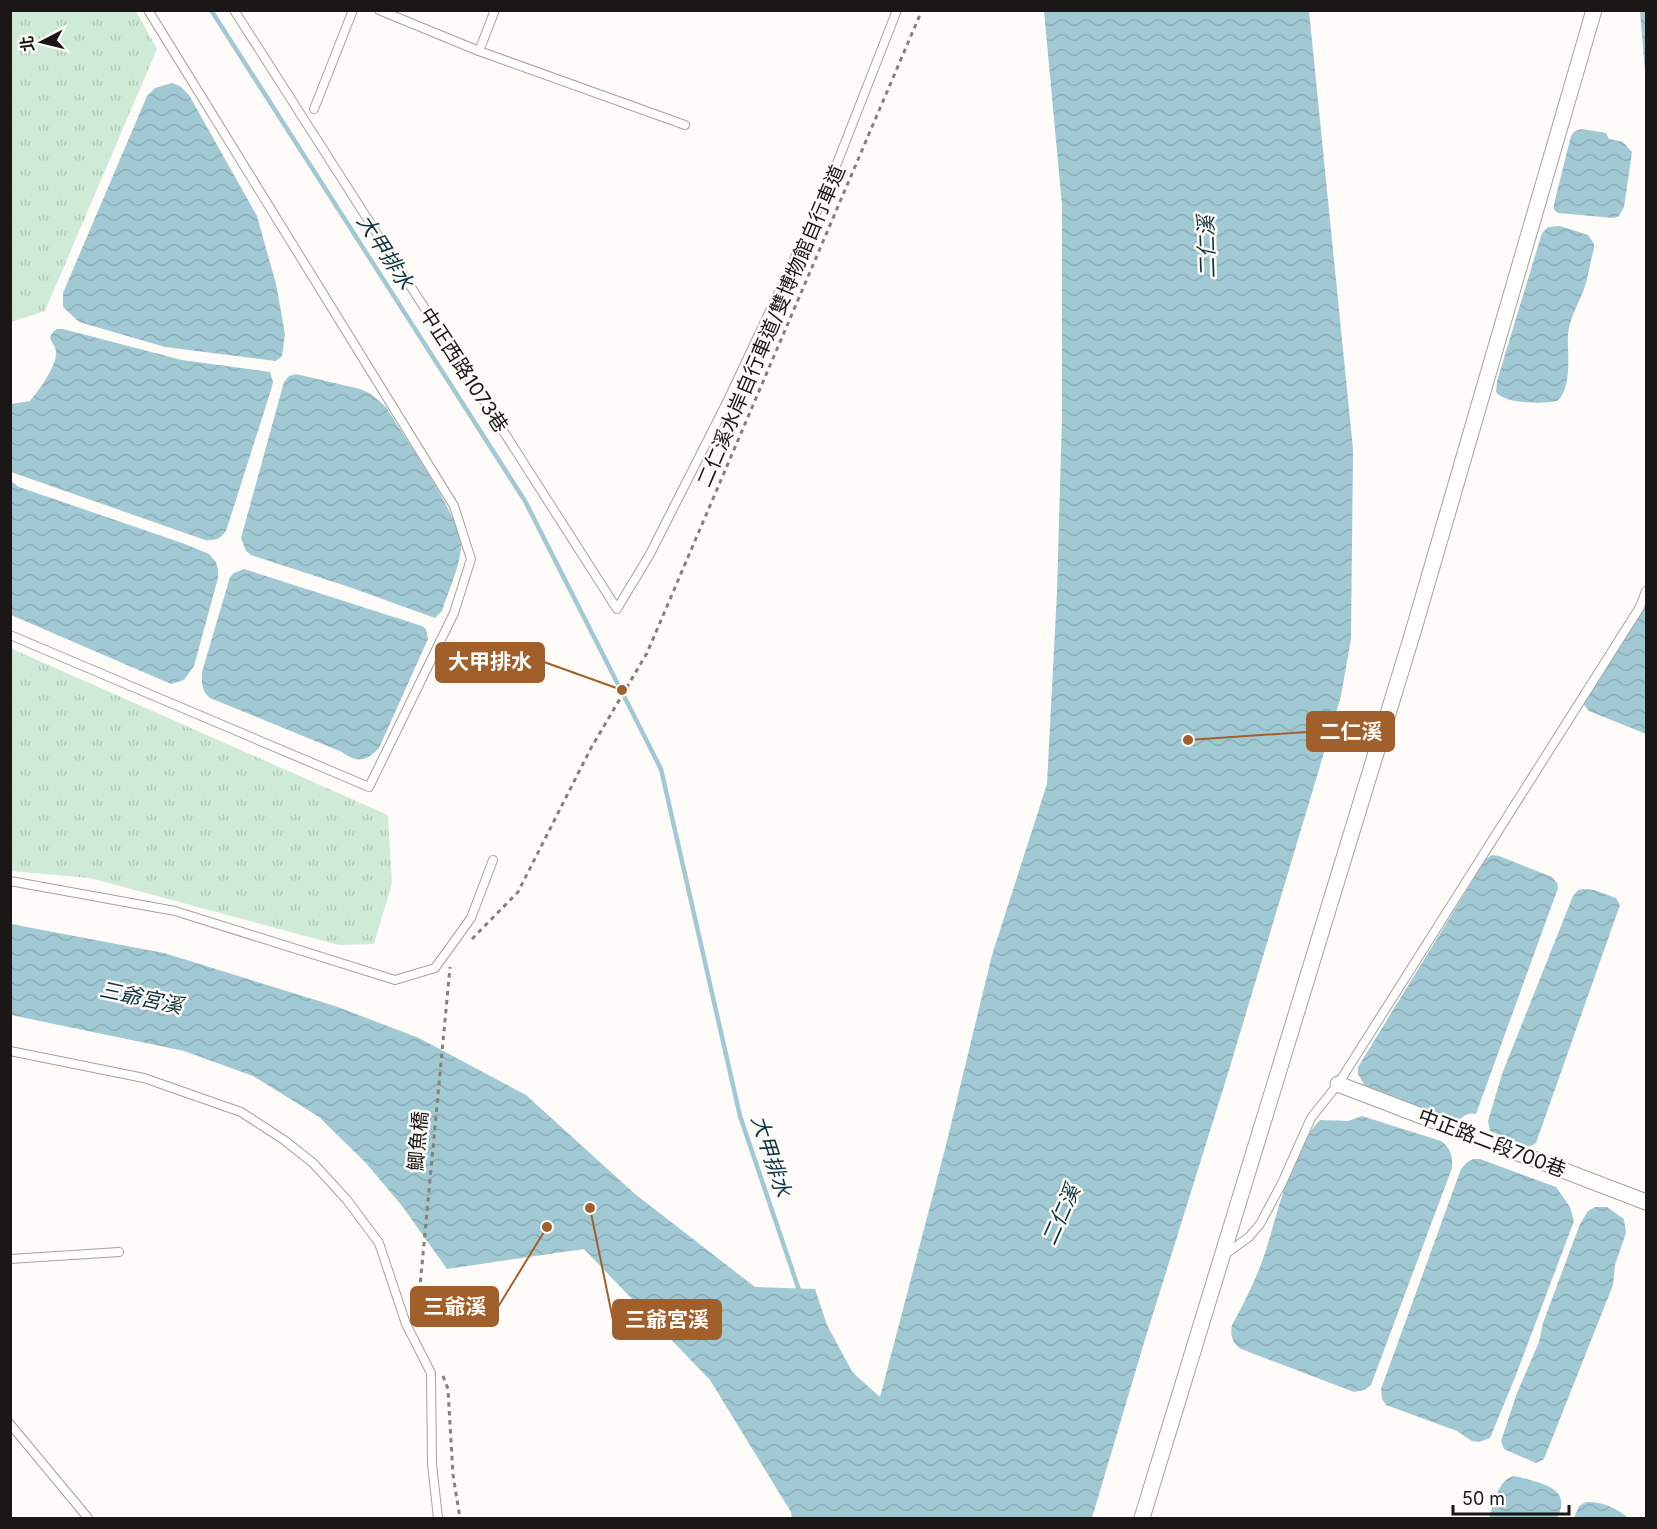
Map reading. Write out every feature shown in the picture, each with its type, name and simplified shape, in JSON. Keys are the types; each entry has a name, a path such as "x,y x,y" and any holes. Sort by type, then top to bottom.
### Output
{"street":[{"path":"1142,1518 1413,632 1594,10"},
{"name":"中正路二段700巷","path":"1338,1084 1647,1202"}],"lane":[{"path":"10,635 369,787 454,613 471,559 454,506 148,10"},
{"name":"中正西路1073巷","path":"234,10 616,609 650,554 697,462 815,214 891,30 897,10"},
{"path":"314,109 353,10"},
{"path":"379,10 479,51 685,125"},
{"path":"479,51 495,10"},
{"path":"1222,1256 1249,1237 1260,1224 1311,1118 1338,1084 1640,608 1647,591"},
{"path":"10,881 176,911 395,980 435,968 471,918 493,860"},
{"path":"10,1051 144,1078 241,1112 284,1140 313,1163 347,1200 379,1243 406,1324 431,1373 432,1464 438,1518"},
{"path":"10,1259 119,1252"},
{"path":"10,1424 88,1518"}],"path":[{"name":"二仁溪水岸自行車道/雙博物館自行車道","path":"467,943 518,892 591,748 647,653 922,10"},
{"name":"鯽魚橋","path":"417,1311 451,960"},
{"path":"442,1373 448,1389 453,1475 460,1518"}],"green space":[{"path":"11,10 136,11 157,49 45,311 11,322"},
{"path":"10,648 388,815 392,883 374,944 339,945 90,878 11,871"}],"water":[{"name":"二仁溪","path":"1044,11 1309,11 1353,449 1351,639 1341,696 1092,1518 792,1518 791,1512 710,1380 584,1249 447,1269 402,1206 366,1163 319,1117 253,1076 184,1051 11,1015 11,924 164,953 335,1006 419,1038 526,1095 635,1194 755,1287 815,1289 827,1325 853,1373 880,1397 946,1145 992,955 1047,784 1057,592 1062,418 1062,205"},
{"path":"1640,11 1646,11 1646,83"},
{"path":"172,83 180,86 189,95 257,216 276,284 285,334 282,356 276,361 165,347 79,322 63,307 63,293 147,96 155,88"},
{"path":"1582,129 1606,133 1609,139 1623,142 1632,152 1624,207 1619,216 1614,218 1558,213 1554,210 1571,136 1575,131"},
{"path":"1560,226 1588,235 1594,244 1583,292 1569,327 1565,387 1557,401 1534,403 1507,399 1496,392 1497,381 1542,233 1548,227"},
{"path":"57,329 182,360 270,372 273,382 271,390 226,531 222,536 214,540 205,540 11,472 11,404 30,401 47,378 56,358 55,348 50,338"},
{"path":"296,374 360,389 371,394 386,407 452,515 461,545 459,561 442,611 435,618 251,555 246,551 241,538 284,382 289,376"},
{"path":"11,481 19,487 185,544 209,554 216,562 218,578 194,666 184,680 171,684 11,615"},
{"path":"244,569 426,629 428,639 379,748 370,756 361,759 352,758 210,698 205,692 202,672 230,577"},
{"path":"1644,605 1646,606 1646,734 1589,711 1580,700"},
{"path":"1492,855 1552,877 1558,888 1476,1114 1466,1115 1457,1122 1366,1088 1358,1074 1358,1067 1486,859"},
{"path":"1578,890 1594,890 1616,898 1620,905 1536,1143 1525,1147 1490,1131 1488,1121 1502,1074 1573,896"},
{"path":"1362,1116 1441,1141 1452,1156 1452,1168 1371,1385 1364,1390 1354,1392 1241,1349 1232,1338 1231,1332 1232,1325 1262,1262 1293,1164 1310,1132 1320,1120 1348,1121"},
{"path":"1473,1159 1480,1159 1556,1187 1570,1207 1574,1221 1490,1438 1479,1442 1472,1441 1457,1431 1386,1405 1382,1399 1381,1389 1461,1169"},
{"path":"1595,1207 1607,1207 1624,1219 1626,1233 1615,1265 1613,1285 1544,1459 1536,1463 1504,1449 1501,1441 1517,1393 1539,1342 1543,1323 1580,1224 1588,1211"},
{"path":"1515,1476 1543,1484 1557,1492 1561,1499 1561,1507 1557,1518 1489,1518 1504,1481"},
{"path":"1586,1502 1608,1506 1628,1518 1574,1518 1579,1506"}],"waterway":[{"name":"大甲排水","path":"211,10 525,501 661,769 740,1116 800,1293"}],"place":[{"name":"大甲排水","path":"622,690"},
{"name":"二仁溪","path":"1188,740"},
{"name":"三爺宮溪","path":"590,1208"},
{"name":"三爺溪","path":"547,1227"}]}
